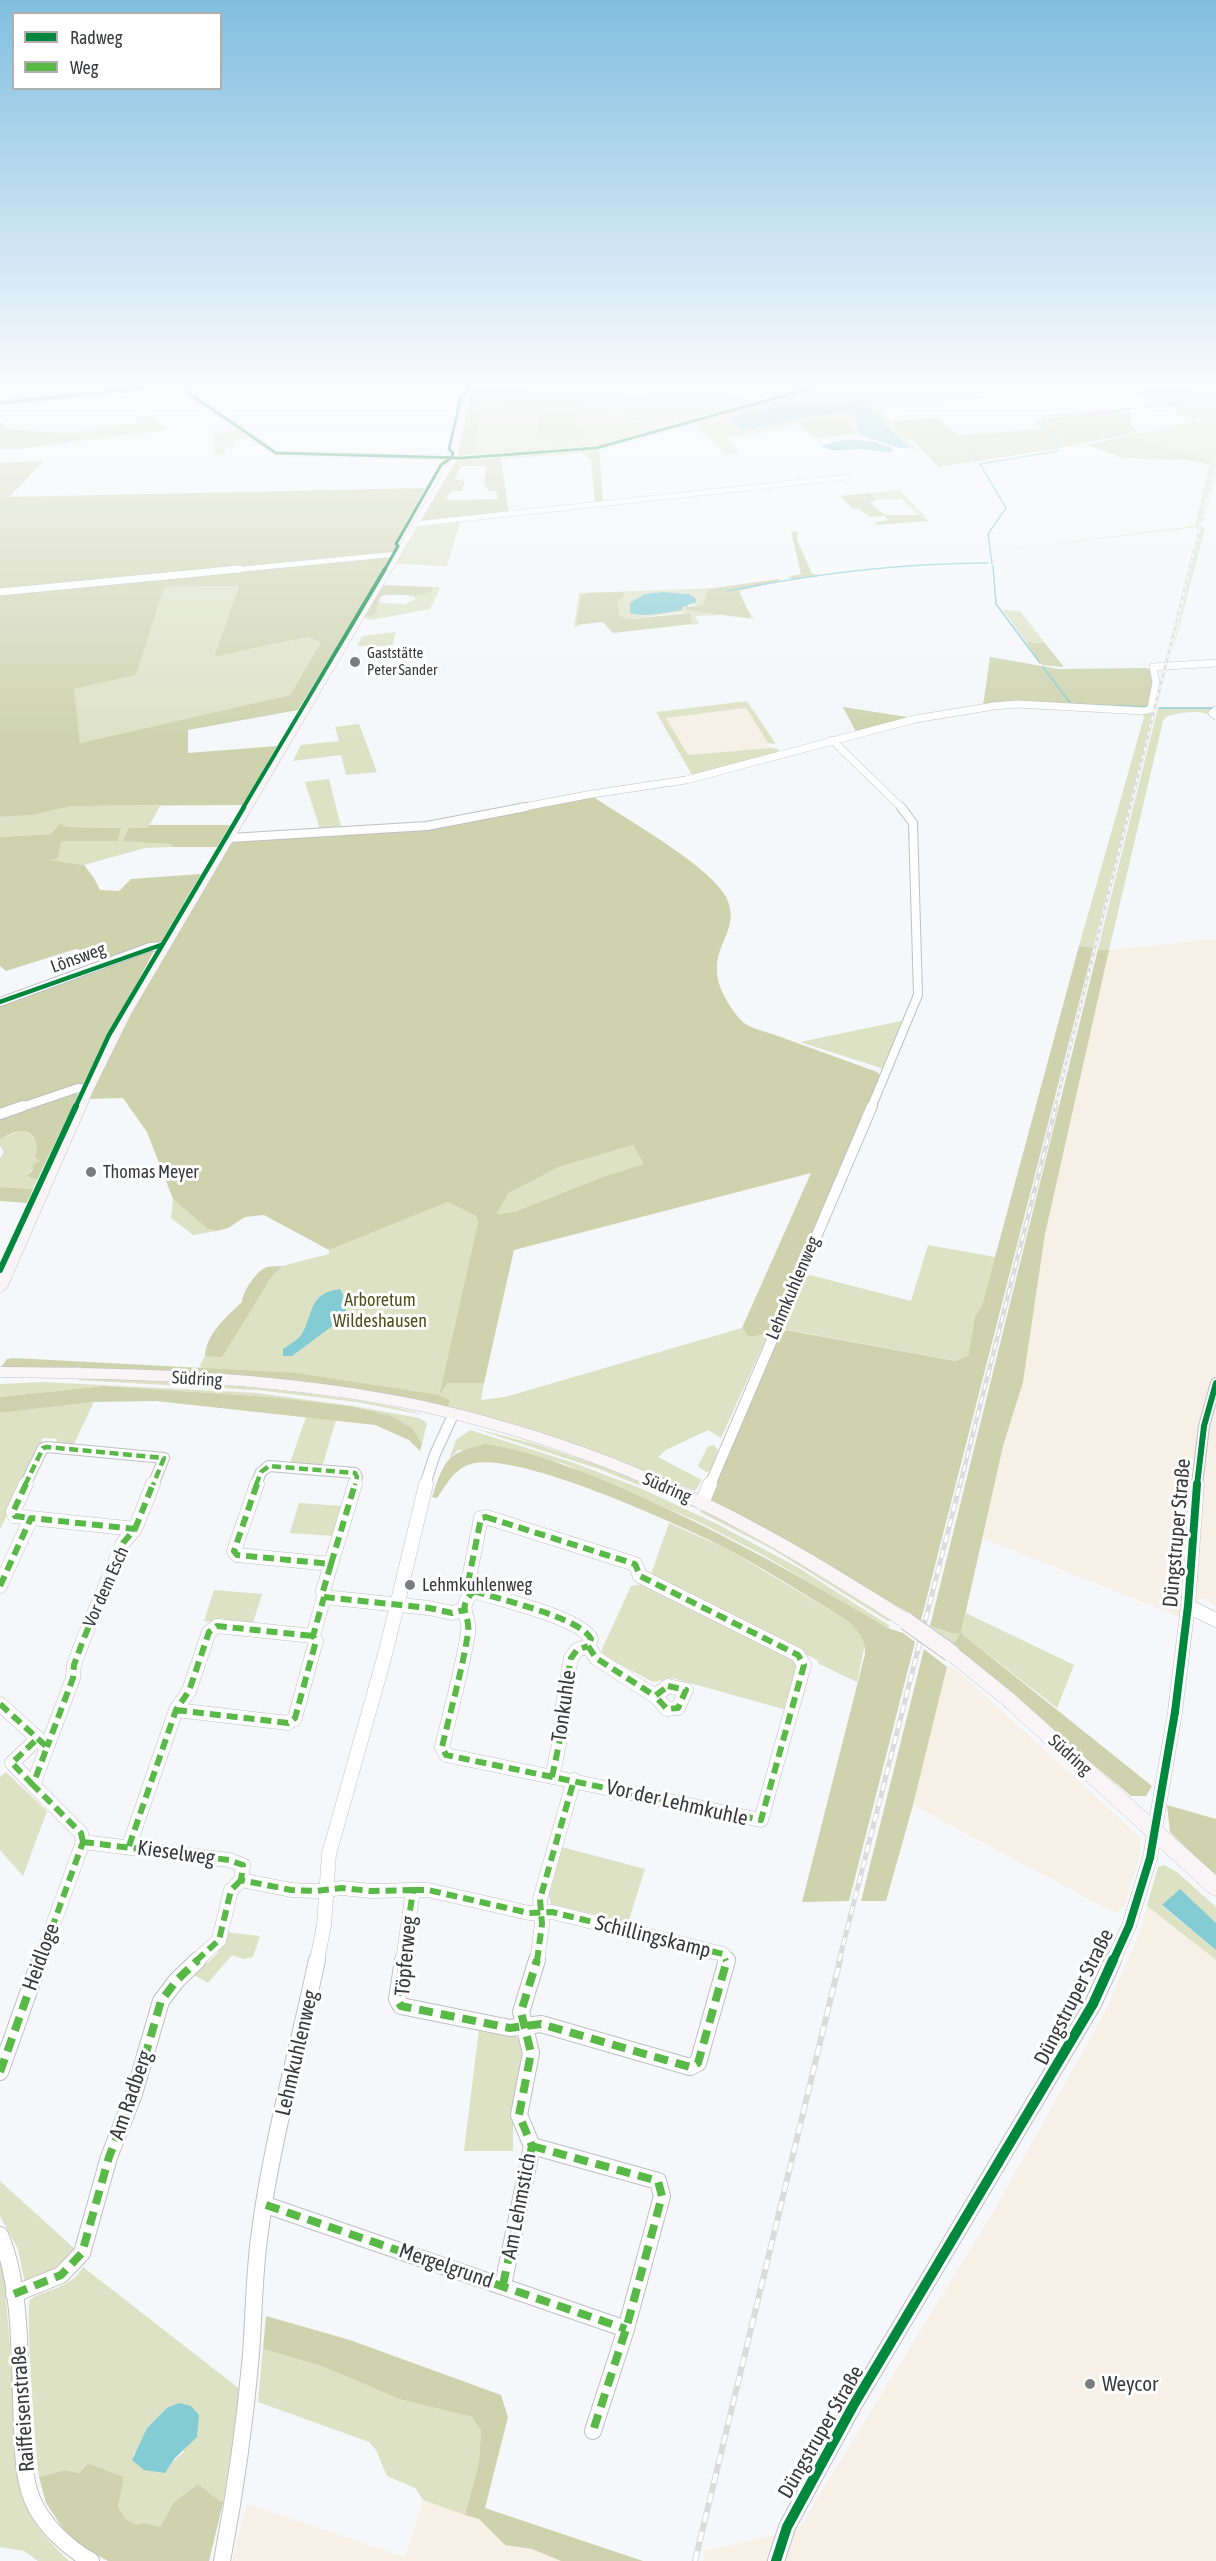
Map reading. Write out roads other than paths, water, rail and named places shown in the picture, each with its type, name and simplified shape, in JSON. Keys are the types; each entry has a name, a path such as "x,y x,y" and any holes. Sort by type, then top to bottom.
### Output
{"main road":[{"path":"0,1288 88,1089 124,1014 429,502"},
{"name":"Südring","path":"0,1372 148,1376 262,1384 360,1395 453,1415 575,1450 702,1503 805,1558 906,1621 951,1653 1008,1699 1216,1887"}],"street":[{"path":"416,524 623,502"},
{"path":"0,592 398,554"},
{"path":"230,838 428,826 592,794 686,780 915,718 1010,704 1144,711 1151,708 1156,682 1153,667 1216,663"},
{"path":"1216,710 1212,713 1216,716"},
{"name":"Lehmkuhlenweg","path":"702,1503 918,995 913,823 908,814 832,740"},
{"name":"Lönsweg","path":"0,1002 150,947 166,946"},
{"path":"0,1114 78,1088 88,1089"},
{"name":"Düngstruper Straße","path":"776,2561 787,2527 854,2406 1093,2004 1129,1926 1143,1888 1175,1712 1188,1606 1199,1456 1204,1426 1216,1383"},
{"name":"Lehmkuhlenweg","path":"222,2561 235,2493 251,2354 255,2273 289,2074 313,1986 324,1924 330,1854 363,1740 398,1605 423,1492 435,1454 453,1415"},
{"path":"0,1586 31,1518 15,1516 13,1512 43,1448 47,1446 164,1458 135,1529"},
{"path":"176,1710 288,1723 295,1718 316,1641 313,1636 324,1597 323,1591 357,1477 355,1473 270,1466 265,1468 261,1472 234,1551 237,1555 331,1564"},
{"name":"Vor der Lehmkuhle","path":"464,1610 469,1630 442,1747 446,1755 761,1820 804,1665 798,1655 640,1576 635,1564 486,1517 481,1518 469,1578 474,1591"},
{"name":"Vor dem Esch","path":"31,1518 135,1529"},
{"name":"Vor dem Esch","path":"42,1743 73,1678 74,1665 82,1642 123,1543 135,1529"},
{"path":"324,1597 452,1613 464,1610 465,1600 474,1591"},
{"name":"Tonkuhle","path":"474,1591 570,1621 588,1632 591,1639 588,1647"},
{"path":"1188,1606 1216,1620"},
{"path":"129,1846 176,1710 189,1691 209,1632 217,1626 313,1636"},
{"name":"Tonkuhle","path":"588,1647 596,1658 656,1696"},
{"name":"Tonkuhle","path":"552,1777 562,1730 562,1705 571,1658 577,1650 588,1647"},
{"path":"0,1704 42,1743"},
{"path":"33,1785 42,1743"},
{"path":"42,1743 12,1763 81,1833 83,1842"},
{"name":"Am Lehmstich","path":"503,2285 532,2146 519,2115 531,2053 521,2012 540,1952 540,1899 574,1780"},
{"name":"Kieselweg","path":"83,1842 229,1860 243,1865 241,1880"},
{"name":"Heidloge","path":"0,2072 83,1842"},
{"path":"241,1880 291,1890 327,1890"},
{"name":"Am Radberg","path":"14,2294 59,2279 74,2267 82,2253 109,2157 134,2094 162,2001 177,1980 219,1940 231,1890 241,1880"},
{"name":"Töpferweg","path":"327,1890 342,1888 371,1891 428,1890 529,1913 541,1912"},
{"name":"Töpferweg","path":"413,1890 397,1999 401,2006 510,2028 523,2025"},
{"name":"Schillingskamp","path":"523,2025 541,2024 690,2067 698,2062 727,1959 723,1954 552,1912 541,1912"},
{"path":"532,2146 658,2181 662,2196 626,2328 593,2431"},
{"name":"Mergelgrund","path":"266,2205 626,2328"},
{"name":"Raiffeisenstraße","path":"0,2235 10,2258 24,2465 32,2499 46,2523 78,2554 91,2561"}],"water":[{"path":"663,592 689,594 696,599 696,602 683,607 682,610 649,615 630,613 630,603 645,594"},
{"path":"340,1289 348,1305 342,1319 292,1356 283,1356 283,1349 302,1334 318,1299 330,1291"},
{"path":"1180,1889 1216,1923 1216,1950 1162,1905"},
{"path":"179,2403 191,2406 199,2415 197,2437 175,2458 165,2473 144,2470 132,2460 147,2428 167,2408"}],"waterway":[{"path":"992,564 988,534 1006,508 1002,502"},
{"path":"727,591 792,579 857,571 922,565 988,563"},
{"path":"993,566 996,604 1040,663"},
{"path":"1043,667 1071,704 1148,707"},
{"path":"1159,708 1216,708"}],"railway":[{"path":"1055,1108 1206,502"},
{"path":"960,1485 1056,1106"},
{"path":"839,1961 960,1484"},
{"path":"695,2561 840,1960"}],"place":[{"name":"Gaststätte Peter Sander","path":"355,662"},
{"name":"Thomas Meyer","path":"91,1172"},
{"name":"Lehmkuhlenweg","path":"410,1585"},
{"name":"Weycor","path":"1090,2384"}],"park label":[{"name":"Arboretum Wildeshausen","path":"380,1310"}]}
